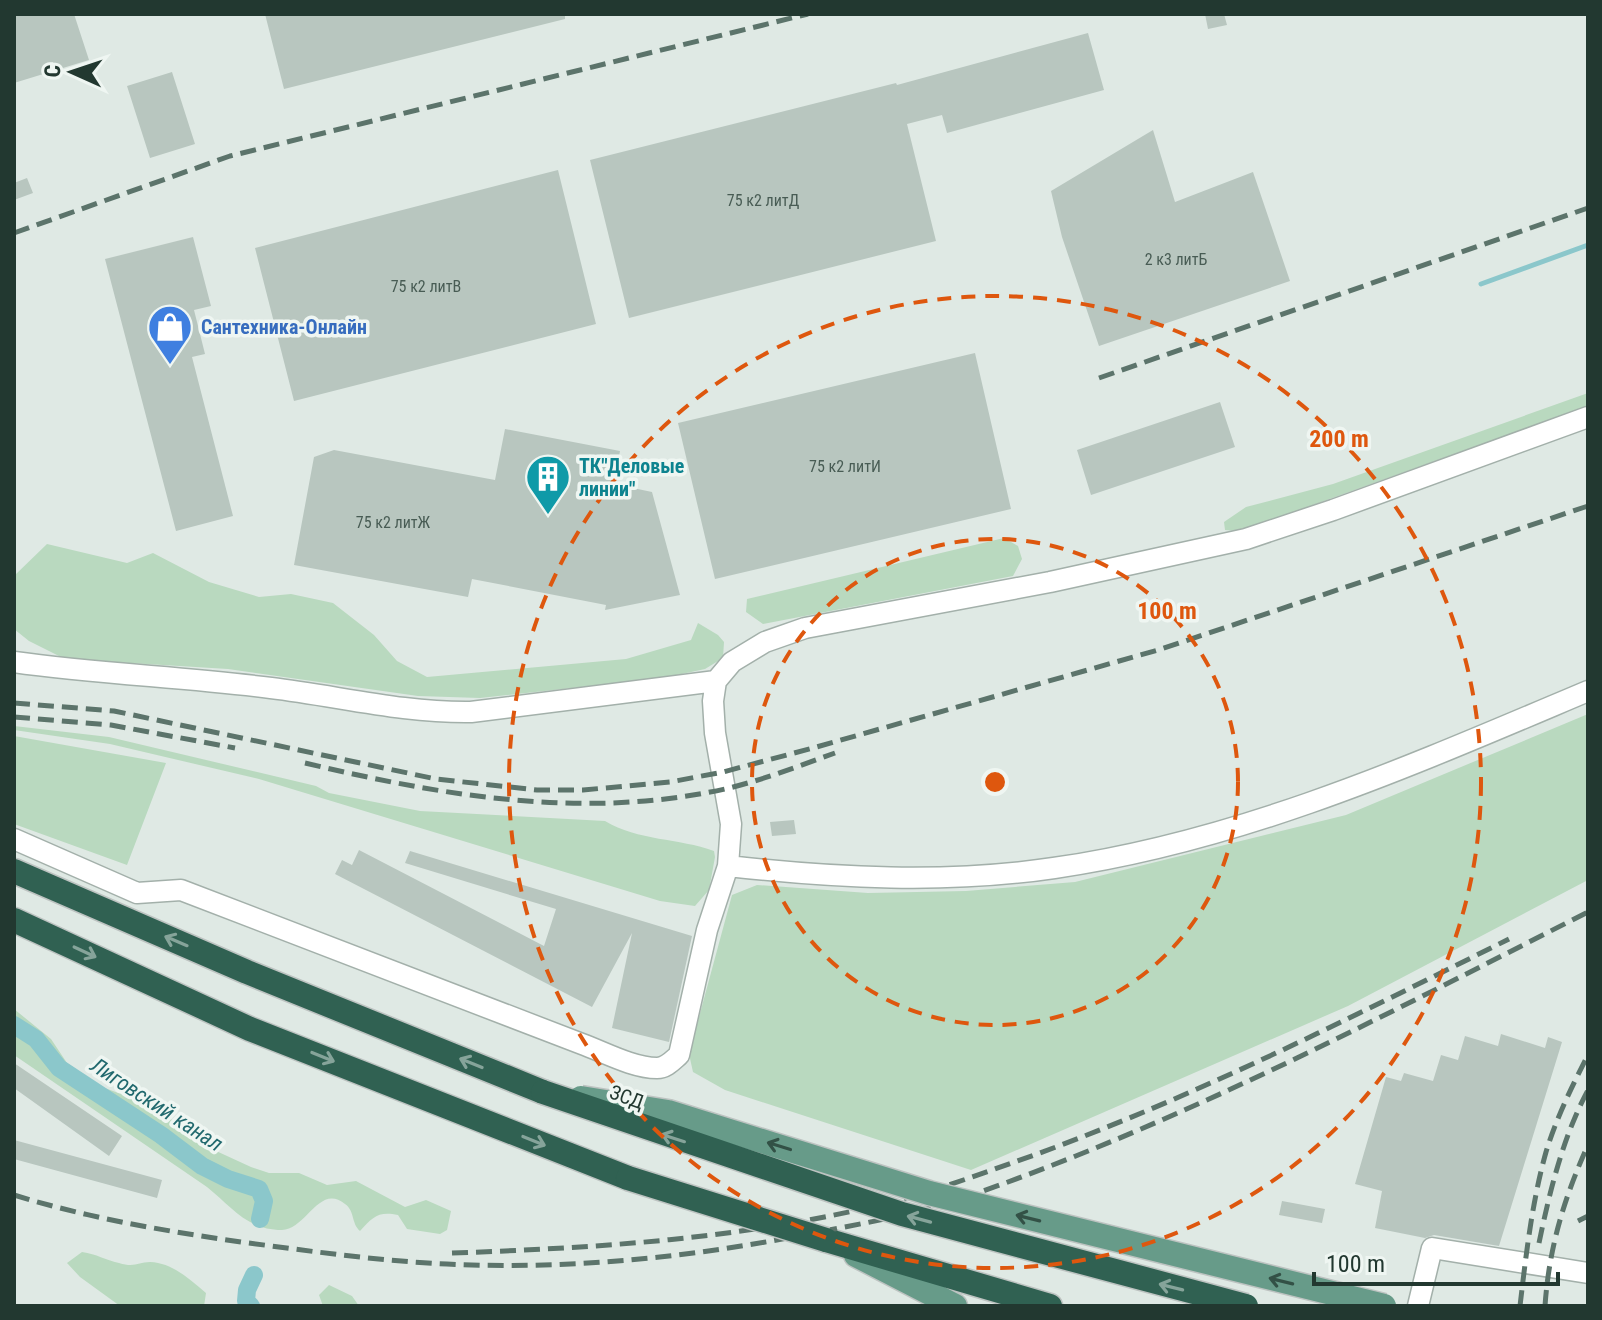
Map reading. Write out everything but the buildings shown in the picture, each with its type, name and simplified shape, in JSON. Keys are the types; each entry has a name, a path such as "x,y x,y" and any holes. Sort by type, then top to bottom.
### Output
{"highway":[{"name":"ЗСД","path":"14,871 247,972 543,1092 902,1214 1246,1306"},
{"path":"14,920 250,1029 600,1167 826,1240 1050,1306"}],"main road":[{"path":"543,1092 668,1112 929,1193 1384,1306"},
{"path":"826,1240 955,1306"}],"street":[{"path":"14,839 137,893 181,890 582,1044 659,1068 679,1055 707,930 728,866 731,824 715,733 713,701 716,681 732,662 765,642 805,628 1050,582 1246,539 1588,417"},
{"path":"14,662 128,676 196,679 277,688 430,712 471,712 716,681"},
{"path":"728,866 803,875 916,878 1054,868 1151,849 1325,799 1588,691"},
{"path":"1418,1306 1432,1248 1588,1273"}],"green space":[{"path":"1588,393 1588,406 1274,519 1235,531 1225,530 1224,522 1246,507 1333,484"},
{"path":"1004,538 1018,546 1022,559 1013,576 763,624 746,612 747,599"},
{"path":"47,544 127,563 153,553 209,582 259,597 291,594 333,603 374,635 397,661 427,677 626,659 691,640 698,623 724,642 723,658 705,669 663,678 480,698 418,696 228,669 65,659 29,641 14,629 14,576"},
{"path":"1588,714 1588,880 1348,1006 971,1170 725,1090 693,1072 689,1054 732,895 757,885 868,893 966,891 1075,882 1346,815"},
{"path":"14,726 109,737 316,786 329,793 420,811 605,821 645,836 714,851 709,890 695,906 660,901 259,779 110,744 14,730"},
{"path":"14,736 166,763 127,865 14,824"},
{"path":"14,1009 51,1039 67,1063 102,1087 151,1105 214,1150 269,1173 299,1173 327,1185 356,1181 405,1207 426,1200 451,1211 447,1230 440,1234 407,1229 398,1215 385,1214 372,1219 360,1231 348,1207 336,1199 320,1203 291,1228 270,1229 249,1222 207,1187 14,1055"},
{"path":"82,1252 124,1264 150,1262 166,1265 206,1293 204,1306 120,1306 80,1277 67,1263"},
{"path":"329,1285 352,1296 359,1306 323,1306 319,1295"}],"waterway":[{"path":"1481,284 1588,245"},
{"name":"Лиговский канал","path":"14,1025 36,1039 59,1068 202,1166 259,1189 264,1201 260,1219"},
{"name":"Лиговский канал","path":"251,1306 246,1301 247,1290 254,1275"}],"railway":[{"path":"14,233 230,156 808,14"},
{"path":"1099,378 1588,208"},
{"path":"14,703 114,711 436,779 537,790 583,790 670,782 723,772 813,748 1158,650 1588,506"},
{"path":"14,717 111,725 235,748"},
{"path":"305,763 462,794 566,803 619,803 725,789 835,753"},
{"path":"14,1195 98,1217 184,1233 421,1263 587,1263 680,1255 772,1241 945,1204 1124,1136 1280,1066 1588,912"},
{"path":"452,1253 615,1245 722,1234 830,1216 922,1193 1037,1154 1158,1106 1276,1053 1509,939"},
{"path":"1520,1306 1533,1209 1546,1152 1588,1055"},
{"path":"1539,1243 1558,1164 1588,1090"},
{"path":"1545,1306 1559,1224 1588,1145"},
{"path":"1578,1221 1588,1216"}],"place":[{"name":"Сантехника-Онлайн","path":"170,366"},
{"name":"ТК\"Деловые линии\"","path":"548,516"}]}
